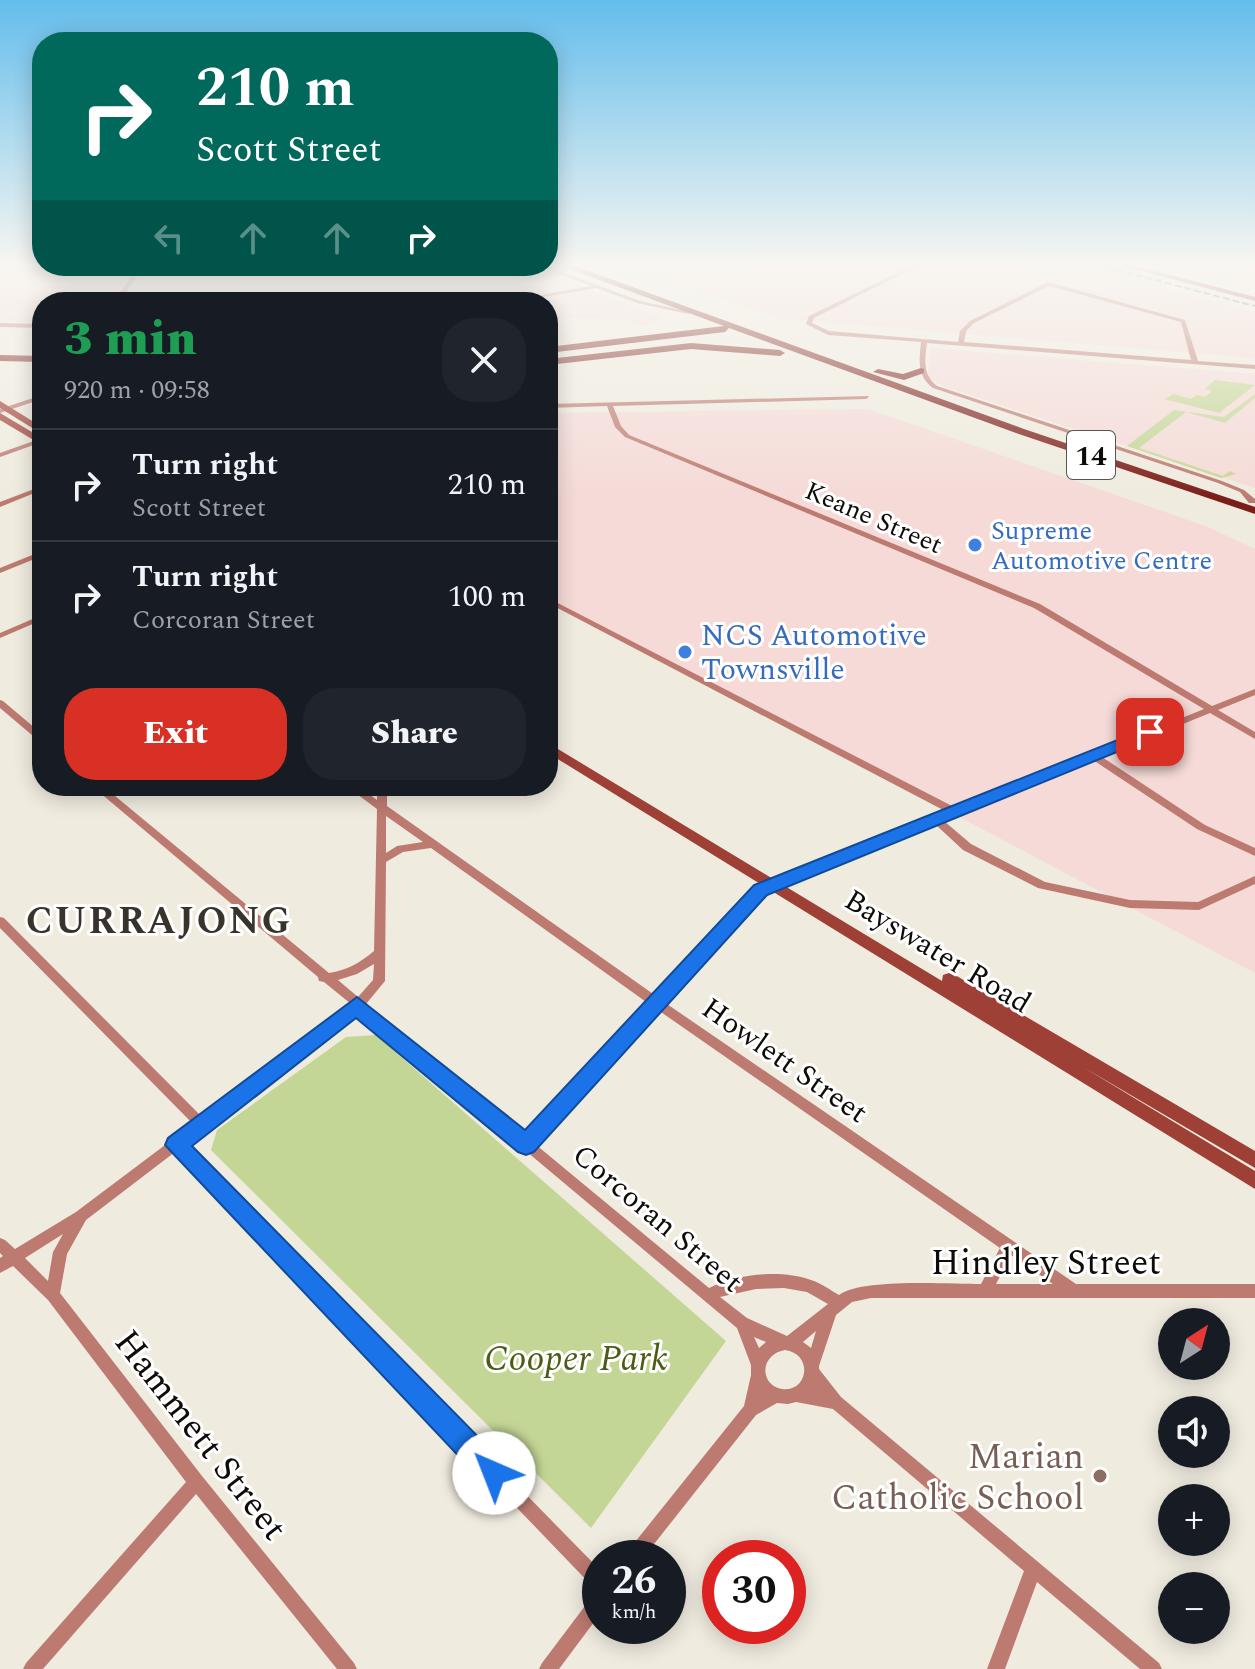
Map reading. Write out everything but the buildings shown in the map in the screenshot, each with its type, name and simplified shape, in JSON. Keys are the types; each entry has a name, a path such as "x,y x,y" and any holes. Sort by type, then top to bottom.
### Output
{"main road":[{"path":"558,349 606,343"},
{"name":"14","path":"779,343 881,382 1254,505"},
{"name":"14","path":"784,343 1254,505"},
{"path":"558,361 672,347 729,347 786,354 881,382"},
{"path":"0,348 32,348"},
{"path":"823,355 904,377 921,371"},
{"path":"0,358 32,359"},
{"path":"2,410 32,431"},
{"name":"Bayswater Road","path":"558,744 1255,1181"},
{"name":"Bayswater Road","path":"558,753 1255,1160"}],"street":[{"path":"924,343 921,371 931,385"},
{"path":"961,343 1255,367"},
{"path":"1189,343 1195,362"},
{"path":"904,377 1220,482 1242,491 1254,505"},
{"path":"558,406 866,397"},
{"path":"2,410 32,400"},
{"name":"Keane Street","path":"610,407 618,427 627,436 1037,606 1255,736"},
{"path":"0,455 32,442"},
{"path":"0,505 32,492"},
{"path":"0,571 32,557"},
{"path":"558,605 954,811"},
{"path":"0,636 32,622"},
{"path":"526,1145 761,890 1255,692"},
{"path":"0,703 32,730"},
{"path":"1092,755 1201,827 1255,852"},
{"name":"Corcoran Street","path":"109,796 323,978 708,1296 742,1323 785,1343"},
{"name":"Howlett Street","path":"366,796 658,1004 1074,1291"},
{"path":"7,1263 81,1216 176,1145 357,1006 379,981 382,796"},
{"path":"936,819 967,847 1042,885 1130,904 1199,906 1255,880"},
{"path":"380,861 401,849 434,844"},
{"path":"0,921 202,1125"},
{"path":"323,978 346,976 366,966 379,953"},
{"path":"176,1145 582,1563"},
{"path":"53,1295 60,1252 81,1216"},
{"name":"Hammett Street","path":"0,1244 7,1263 53,1295 196,1482 348,1669"},
{"path":"985,1291 1008,1247"},
{"path":"708,1296 720,1287 734,1284 802,1284 836,1306 806,1390 798,1395"},
{"name":"Hindley Street","path":"785,1343 849,1296 871,1291 1255,1291"},
{"name":"Corcoran Street","path":"742,1323 759,1369"},
{"path":"751,1410 764,1351 785,1343 802,1350 836,1402 1153,1669"},
{"path":"759,1369 768,1389 777,1395"},
{"path":"647,1540 751,1410 777,1395 798,1395 836,1402"},
{"path":"32,1669 196,1482"},
{"path":"996,1669 1033,1569"},
{"path":"548,1669 582,1624"}],"shaded area":[{"path":"1075,343 1255,343 1255,358"},
{"path":"931,348 1255,374 1255,488 943,386 927,376"},
{"path":"868,409 1208,527 1255,549 1255,973 558,605 558,413"}],"green space":[{"path":"1215,380 1255,385 1219,413 1164,399 1174,394 1191,399 1197,395 1205,397 1212,391 1205,389"},
{"path":"1255,394 1255,398 1225,423 1186,412 1139,448 1223,476 1230,471 1236,474 1221,478 1127,446 1174,410 1224,417"},
{"name":"Cooper Park","path":"376,1035 726,1341 591,1528 211,1150 217,1130 346,1037"}],"place":[{"name":"Supreme Automotive Centre","path":"975,545"},
{"name":"NCS Automotive Townsville","path":"685,652"},
{"name":"Marian Catholic School","path":"1100,1476"}],"district":[{"name":"CURRAJONG","path":"159,920"}],"route":[{"path":"494,1473 176,1145 357,1006 526,1145 761,890 1150,732"}]}
